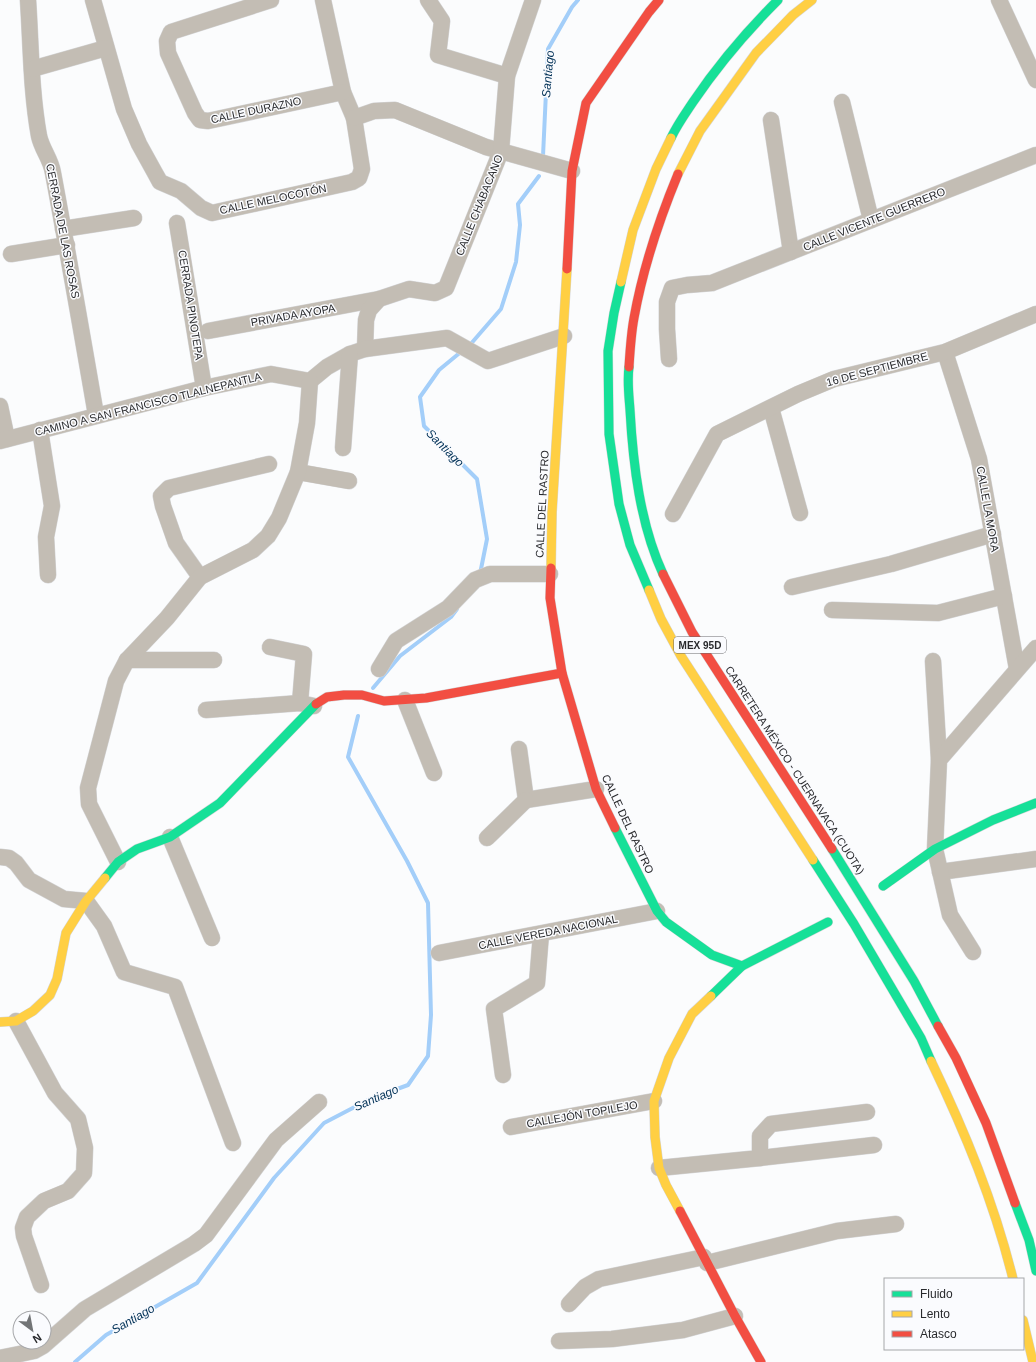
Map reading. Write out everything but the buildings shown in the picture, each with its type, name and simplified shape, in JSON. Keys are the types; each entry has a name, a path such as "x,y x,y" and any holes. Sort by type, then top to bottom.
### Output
{"main road":[{"name":"CALLE DEL RASTRO","path":"659,0 649,12 586,103 572,171 564,336 552,512 550,598 562,673 596,789 657,911 666,922 712,955 742,966"},
{"name":"MEX 95D","path":"778,0 754,24 727,55 675,129 656,169 633,230 614,313 608,351 609,434 619,504 630,545 661,619 681,656 854,924 921,1038 957,1116 986,1188 1005,1247 1013,1278"},
{"name":"CARRETERA MÉXICO - CUERNAVACA (CUOTA)","path":"812,0 793,15 756,53 700,130 679,172 664,208 651,246 634,318 628,372 631,426 639,496 656,559 692,632 840,861 914,981 956,1058 986,1123 1029,1240 1036,1271"},
{"path":"0,1022 16,1020 33,1011 50,995 57,979 66,933 86,901 118,862 137,849 170,837 220,803 307,705 328,696 344,695 362,695 384,701 426,698 562,673"},
{"path":"883,886 935,849 993,820 1036,803"},
{"path":"762,1362 735,1316 666,1185 659,1168 655,1137 654,1101 669,1058 692,1014 742,966 828,922"},
{"path":"1024,1324 1033,1362"}],"street":[{"name":"CERRADA DE LAS ROSAS","path":"28,0 32,69 39,137 43,150 53,170 96,415"},
{"name":"CALLE MELOCOTÓN","path":"93,0 124,109 139,144 160,182 181,191 201,208 212,213 352,182 359,178 362,169 354,118"},
{"name":"CALLE DURAZNO","path":"271,0 171,32 167,41 168,53 200,120 208,122 343,92"},
{"path":"323,0 343,92 354,118 374,112 395,110 486,146 572,171"},
{"path":"428,0 442,21 438,55 507,76"},
{"name":"CALLE CHABACANO","path":"378,299 408,289 435,293 446,288 501,151 507,76 533,0"},
{"path":"999,0 1036,80"},
{"path":"32,69 106,48"},
{"path":"842,102 870,220"},
{"path":"771,120 792,252"},
{"name":"CALLE VICENTE GUERRERO","path":"669,359 667,302 672,288 712,283 1036,154"},
{"path":"11,254 134,218"},
{"name":"CERRADA PINOTEPA","path":"177,223 204,388"},
{"path":"343,448 357,351 370,310 378,299"},
{"name":"PRIVADA AYOPA","path":"208,331 378,299"},
{"name":"16 DE SEPTIEMBRE","path":"673,514 717,434 798,394 834,379 945,352 1036,314"},
{"path":"118,862 88,804 88,788 116,681 127,660 167,618 200,577 253,550 268,536 279,518 298,472 307,422 310,381 327,367 357,351 447,338 488,361 564,336"},
{"name":"CALLE LA MORA","path":"945,352 979,459 1018,669"},
{"name":"CAMINO A SAN FRANCISCO TLALNEPANTLA","path":"4,440 204,388 271,374 310,381"},
{"path":"0,406 4,440"},
{"path":"771,408 800,512"},
{"path":"40,430 52,506 46,537 48,575"},
{"path":"200,577 176,543 161,496 170,488 269,464"},
{"path":"298,472 350,481"},
{"path":"792,587 891,564 993,534"},
{"path":"379,669 396,641 448,608 475,580 490,574 550,574"},
{"path":"832,610 938,613 1004,596"},
{"path":"206,710 307,705 304,654 270,647"},
{"path":"939,760 1036,648"},
{"path":"127,660 214,660"},
{"path":"934,661 939,760 935,849 950,915 973,952"},
{"path":"405,700 434,773"},
{"path":"519,749 526,800"},
{"path":"487,838 526,800 596,789"},
{"path":"170,837 212,938"},
{"path":"0,857 10,858 16,863 29,880 64,899 86,901 104,926 124,972 175,987 233,1143"},
{"path":"940,872 1036,860"},
{"name":"CALLE VEREDA NACIONAL","path":"439,953 657,911"},
{"path":"503,1075 494,1009 536,983 541,934"},
{"path":"16,1020 55,1093 78,1119 85,1148 84,1173 68,1190 44,1201 27,1217 23,1228 41,1285"},
{"name":"CALLEJÓN TOPILEJO","path":"511,1127 654,1101"},
{"path":"0,1358 34,1351 43,1346 85,1309 194,1244 206,1235 276,1140 319,1102"},
{"path":"760,1158 760,1136 771,1124 868,1112"},
{"path":"659,1168 874,1145"},
{"path":"569,1304 585,1287 598,1280 705,1260 837,1232 896,1224"},
{"path":"559,1341 612,1339 684,1330 735,1316"}],"waterway":[{"name":"Santiago","path":"543,156 548,49 572,7 578,0"},
{"name":"Santiago","path":"469,346 501,309 516,262 520,225 518,204 539,176"},
{"name":"Santiago","path":"462,351 439,370 420,397 424,426 477,479 487,539 480,574"},
{"name":"Santiago","path":"373,688 400,656 451,617 457,609"},
{"name":"Santiago","path":"75,1362 106,1335 197,1283 274,1178 324,1123 370,1099 408,1085 428,1056 431,1015 428,903 407,861 348,757 358,716"}],"traffic: fast":[{"path":"671,138 678,124 722,62 778,0"},
{"path":"621,282 608,351 609,434 619,504 630,545 649,590"},
{"path":"629,367 628,383 631,430 639,494 649,535 663,574"},
{"path":"105,878 118,862 137,849 170,837 220,803 316,704"},
{"path":"883,886 935,849 993,820 1036,803"},
{"path":"615,828 657,911 666,922 712,955 742,966"},
{"path":"832,849 914,981 938,1026"},
{"path":"813,860 854,924 921,1038 931,1061"},
{"path":"711,996 742,966 828,922"},
{"path":"1015,1203 1029,1240 1036,1271"}],"traffic: slow":[{"path":"678,174 700,131 756,53 793,15 812,0"},
{"path":"621,282 633,230 656,169 671,138"},
{"path":"551,568 552,512 567,269"},
{"path":"649,590 661,619 681,656 813,860"},
{"path":"0,1022 16,1021 33,1011 50,995 57,979 66,933 86,901 105,878"},
{"path":"680,1211 659,1168 655,1137 654,1101 669,1058 692,1014 711,996"},
{"path":"931,1061 978,1168 997,1222 1013,1278"},
{"path":"1024,1324 1033,1362"}],"traffic: jam":[{"path":"567,269 572,171 586,103 649,12 659,0"},
{"path":"629,367 633,324 642,281 664,209 678,174"},
{"path":"551,568 550,598 562,673 596,789 615,828"},
{"path":"663,574 692,632 832,849"},
{"path":"316,704 327,697 344,695 362,695 384,701 426,698 562,673"},
{"path":"938,1026 956,1058 986,1123 1015,1203"},
{"path":"680,1211 761,1362"}]}
